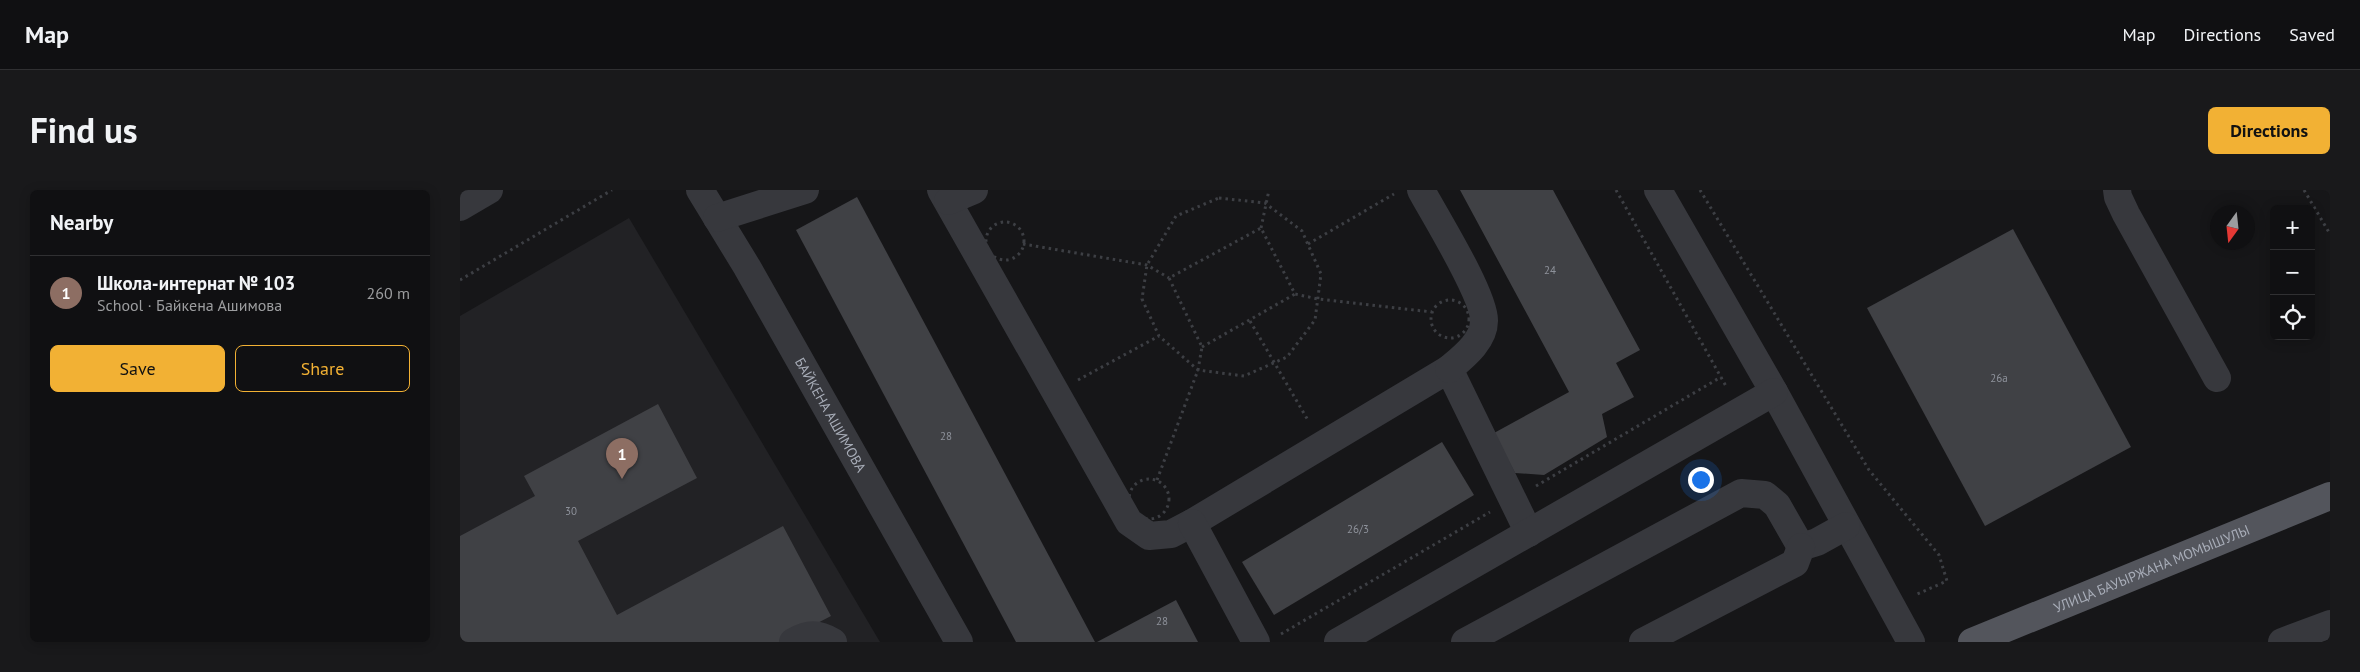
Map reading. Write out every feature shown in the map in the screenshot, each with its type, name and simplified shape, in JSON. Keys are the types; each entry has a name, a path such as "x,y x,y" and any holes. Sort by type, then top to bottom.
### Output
{"main road":[{"name":"УЛИЦА БАУЫРЖАНА МОМЫШУЛЫ","path":"1972,642 2330,496"}],"street":[{"path":"460,207 489,190"},
{"name":"БАЙКЕНА АШИМОВА","path":"700,190 747,267 958,642"},
{"path":"717,218 805,190"},
{"path":"974,190 944,196 1129,522 1149,536 1171,534 1192,523 1449,369 1469,353 1478,339 1485,322 1480,300 1421,190"},
{"path":"1658,190 1774,392 1911,642"},
{"path":"2118,190 2118,197 2126,214 2217,378"},
{"path":"1449,369 1529,533"},
{"path":"1338,642 1774,392"},
{"path":"1466,642 1741,493 1765,495 1777,505 1801,547"},
{"path":"1192,523 1256,642"},
{"path":"1801,547 1817,542 1846,526"},
{"path":"1643,642 1795,563 1801,547"},
{"path":"2282,642 2330,624"},
{"path":"792,642 804,635 820,636 833,642"}],"path":[{"path":"460,280 612,190"},
{"path":"1269,190 1261,228 1295,294"},
{"path":"1308,244 1401,190"},
{"path":"1616,190 1740,412"},
{"path":"1700,190 1869,470 1939,555 1947,581 1891,606"},
{"path":"2304,190 2330,234"},
{"path":"1218,198 1265,203 1302,231 1308,244 1321,274 1315,320 1287,358 1244,376 1198,370 1159,336 1142,299 1147,264 1176,216 1218,198"},
{"path":"1002,222 1012,223 1020,229 1024,244 1017,257 1008,260 998,259 990,253 986,244 987,234 993,226 1002,222"},
{"path":"1169,278 1261,228"},
{"path":"1024,244 1147,264 1169,278 1202,346 1198,370 1157,480"},
{"path":"1202,346 1250,321 1295,294 1318,300 1432,312"},
{"path":"1448,299 1458,301 1466,307 1470,316 1468,326 1463,334 1453,338 1443,337 1435,331 1431,322 1432,312 1438,303 1448,299"},
{"path":"1250,321 1322,444"},
{"path":"1056,392 1159,336"}],"shaded area":[{"path":"629,218 880,642 460,642 460,316"}],"building":[{"path":"1460,190 1553,190 1640,350 1616,363 1634,397 1602,414 1607,437 1544,475 1515,473 1494,433 1569,392"},
{"path":"857,197 1095,642 1016,642 796,230"},
{"path":"2013,229 2131,447 1985,526 1867,308"},
{"path":"658,404 697,478 578,541 617,615 783,526 831,616 781,642 460,642 460,536 535,496 524,476"},
{"path":"1442,442 1474,495 1274,615 1242,562"},
{"path":"1176,600 1198,642 1097,642"}],"place":[{"name":"Школа-интернат № 103","path":"622,479"}]}
